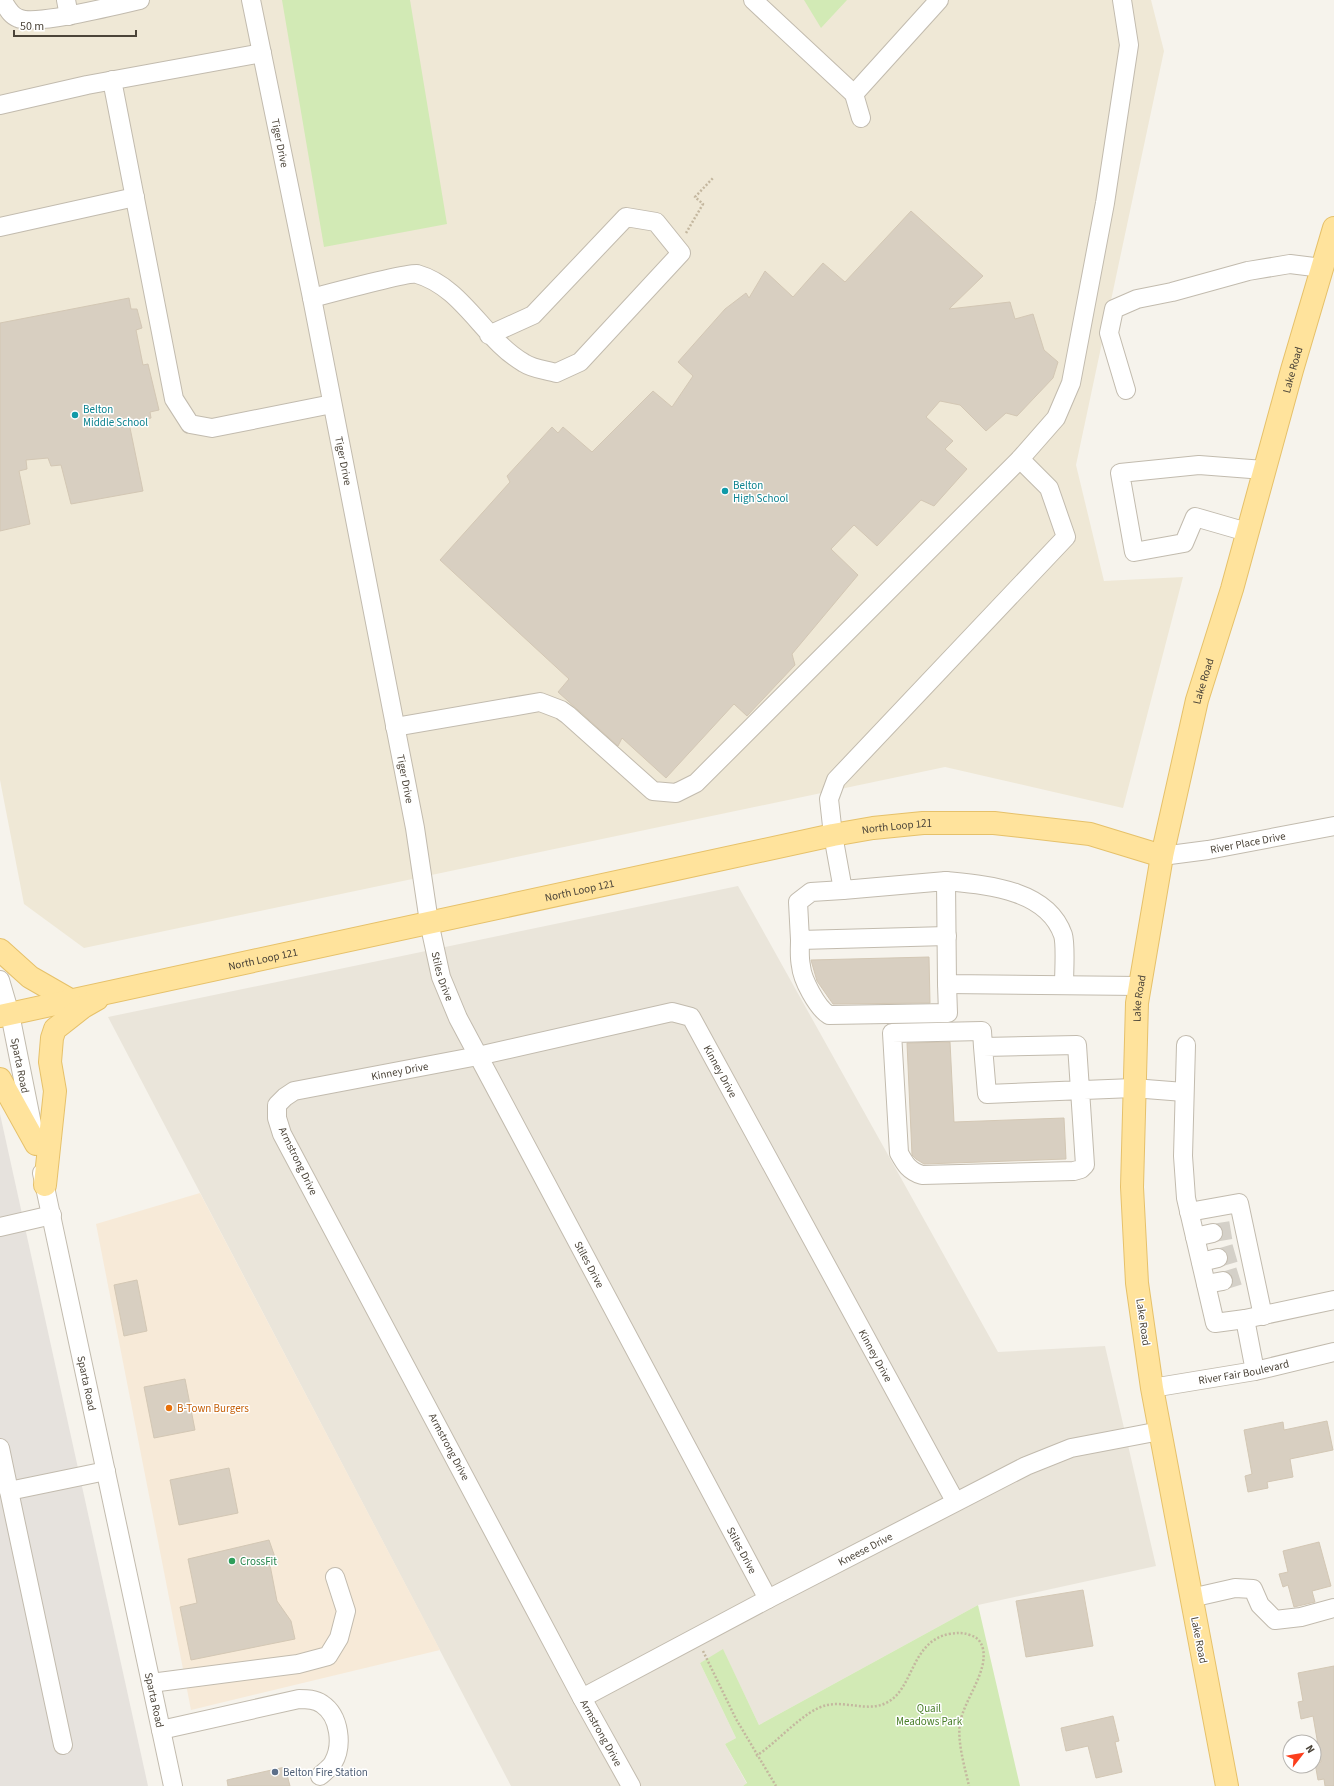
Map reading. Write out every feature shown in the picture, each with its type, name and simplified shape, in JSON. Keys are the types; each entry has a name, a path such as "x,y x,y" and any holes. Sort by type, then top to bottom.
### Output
{"main road":[{"name":"Lake Road","path":"1227,1786 1152,1388 1137,1283 1132,1187 1133,1088 1137,1003 1162,856 1197,700 1334,228"},
{"name":"North Loop 121","path":"5,1015 429,922 833,835 873,828 923,823 994,824 1090,834 1162,856"},
{"path":"0,950 30,978 70,1000"},
{"path":"45,1185 55,1091 50,1062 52,1038 55,1030 82,1007 108,992"},
{"path":"0,1079 36,1144"}],"street":[{"path":"2,0 10,13 19,19 68,8 140,0"},
{"name":"Tiger Drive","path":"251,0 312,298 415,828 429,922"},
{"path":"854,94 939,0"},
{"path":"395,727 540,702 554,706 568,715 653,791 676,793 696,783 1020,458 1056,418 1072,383 1105,203 1129,45 1122,0"},
{"path":"754,1 854,94 860,118"},
{"path":"0,105 112,80 262,53"},
{"path":"112,80 174,399 190,424 212,428 332,404"},
{"path":"0,227 135,197"},
{"path":"312,298 416,274 442,286 465,306 489,335 524,364 556,373 580,362 681,253 656,222 626,217 533,315 489,335"},
{"path":"1126,390 1109,333 1114,309 1137,299 1172,292 1248,271 1290,264 1322,268"},
{"path":"843,890 833,835 829,799 836,780 1066,537 1049,488 1020,458"},
{"path":"1247,532 1195,517 1184,543 1134,552 1120,473 1199,465 1264,470"},
{"name":"River Place Drive","path":"1162,856 1208,850 1334,826"},
{"path":"946,881 948,1013 829,1015 821,1008 805,980 801,966 798,902 811,892 946,881 982,884 1020,895 1044,907 1055,920 1063,936 1064,984"},
{"name":"Stiles Drive","path":"429,922 441,977 458,1018 768,1599"},
{"path":"800,940 947,936"},
{"name":"Sparta Road","path":"0,980 5,1015 52,1216 173,1786"},
{"path":"947,984 1064,984 1140,986"},
{"name":"Kinney Drive","path":"277,1105 284,1097 294,1091 478,1056 672,1012 691,1017 955,1501"},
{"path":"983,1047 1077,1044 1080,1090 1085,1165 1081,1169 1074,1171 922,1175 912,1172 905,1165 899,1153 892,1033 982,1030 983,1047 987,1094 1080,1090 1133,1088 1184,1092"},
{"path":"1186,1045 1182,1156 1186,1198 1200,1262 1230,1279 1254,1317 1254,1371"},
{"name":"Armstrong Drive","path":"277,1105 277,1118 288,1145 582,1698 631,1786"},
{"path":"1189,1212 1239,1202 1237,1228 1242,1252 1230,1279 1215,1323 1254,1317 1334,1300"},
{"path":"0,1227 52,1216"},
{"path":"1195,1237 1213,1234"},
{"path":"1200,1262 1218,1258"},
{"name":"River Fair Boulevard","path":"1152,1388 1254,1371 1334,1352"},
{"name":"Kneese Drive","path":"582,1698 955,1501 1026,1466 1071,1448 1160,1431"},
{"path":"0,1448 63,1745"},
{"path":"9,1491 106,1471"},
{"path":"151,1683 298,1664 328,1656 339,1638 346,1611 335,1577"},
{"path":"1191,1598 1235,1588 1253,1589 1260,1605 1274,1620 1301,1617 1334,1608"},
{"path":"161,1730 299,1699 311,1699 323,1704 332,1714 337,1725 340,1739 338,1753 333,1764 320,1776"}],"path":[{"path":"681,253 685,235 703,204 695,197 713,178"},
{"path":"756,1756 767,1749 805,1716 825,1705 846,1703 868,1707 878,1706 888,1702 900,1691 919,1654 935,1640 943,1636 962,1632 976,1637 981,1643 983,1650 980,1673 964,1707 960,1725 962,1757 969,1786"},
{"path":"697,1638 736,1719 756,1756 776,1786"}],"shaded area":[{"path":"0,0 1151,0 1164,51 1076,465 1104,581 1183,577 1123,808 945,767 84,948 24,904 0,780"},
{"path":"738,886 998,1352 1105,1346 1156,1566 978,1605 759,1725 723,1650 700,1663 736,1738 725,1744 747,1784 743,1786 511,1786 108,1017"},
{"path":"0,1114 148,1786 0,1786"},
{"path":"200,1193 440,1650 191,1710 96,1224"}],"green space":[{"path":"282,0 410,0 447,224 324,247"},
{"path":"804,0 847,0 821,28"},
{"name":"Quail Meadows Park","path":"978,1605 1020,1786 743,1786 747,1783 725,1744 736,1738 700,1663 723,1649 759,1725"}],"building":[{"name":"Belton High School","path":"911,211 983,276 949,309 1010,302 1015,319 1033,314 1044,350 1058,362 1053,378 1017,416 1006,413 986,431 960,405 940,401 926,417 953,441 945,449 967,469 934,506 921,500 877,546 854,525 831,549 858,575 792,654 795,665 747,716 734,704 666,778 622,738 618,746 558,692 569,679 440,560 510,482 507,476 552,427 558,433 563,427 592,452 653,391 672,407 693,376 678,362 725,309 746,293 749,298 765,271 793,297 823,263 845,282"},
{"name":"Belton Middle School","path":"129,298 131,309 137,309 142,328 136,330 143,365 148,364 159,410 150,412 151,418 129,423 143,491 71,504 61,465 51,466 48,458 26,460 27,469 19,471 30,524 0,531 0,323"},
{"path":"929,957 930,1003 833,1004 817,981 811,960"},
{"path":"950,1042 954,1122 1064,1118 1066,1159 924,1164 912,1155 907,1043"},
{"path":"137,1280 147,1331 124,1336 114,1285"},
{"name":"B-Town Burgers","path":"185,1379 195,1430 154,1438 144,1387"},
{"path":"1327,1421 1333,1450 1290,1459 1293,1477 1267,1482 1268,1488 1248,1492 1245,1476 1252,1474 1244,1430 1283,1422 1284,1430"},
{"path":"229,1468 238,1513 179,1525 170,1480"},
{"path":"269,1540 277,1563 270,1565 277,1601 291,1621 295,1639 191,1660 180,1607 197,1603 188,1559"},
{"path":"1319,1542 1331,1586 1312,1591 1315,1602 1294,1607 1288,1585 1283,1587 1279,1574 1288,1572 1283,1551"},
{"path":"1083,1590 1093,1646 1026,1657 1016,1601"},
{"path":"1334,1666 1334,1786 1325,1786 1324,1779 1318,1780 1317,1774 1322,1774 1322,1734 1316,1734 1313,1716 1301,1719 1298,1702 1303,1701 1298,1673"},
{"path":"1113,1716 1119,1741 1115,1742 1122,1772 1096,1778 1088,1746 1066,1751 1061,1728"},
{"name":"Belton Fire Station","path":"285,1767 290,1786 228,1786 227,1780"}],"tunnel":[{"path":"1213,1233 1231,1230"},
{"path":"1218,1258 1235,1253"},
{"path":"1223,1281 1239,1276"}],"place":[{"name":"Belton Middle School","path":"75,415"},
{"name":"Belton High School","path":"725,491"},
{"name":"B-Town Burgers","path":"169,1408"},
{"name":"CrossFit","path":"232,1561"},
{"name":"Belton Fire Station","path":"275,1772"}]}
